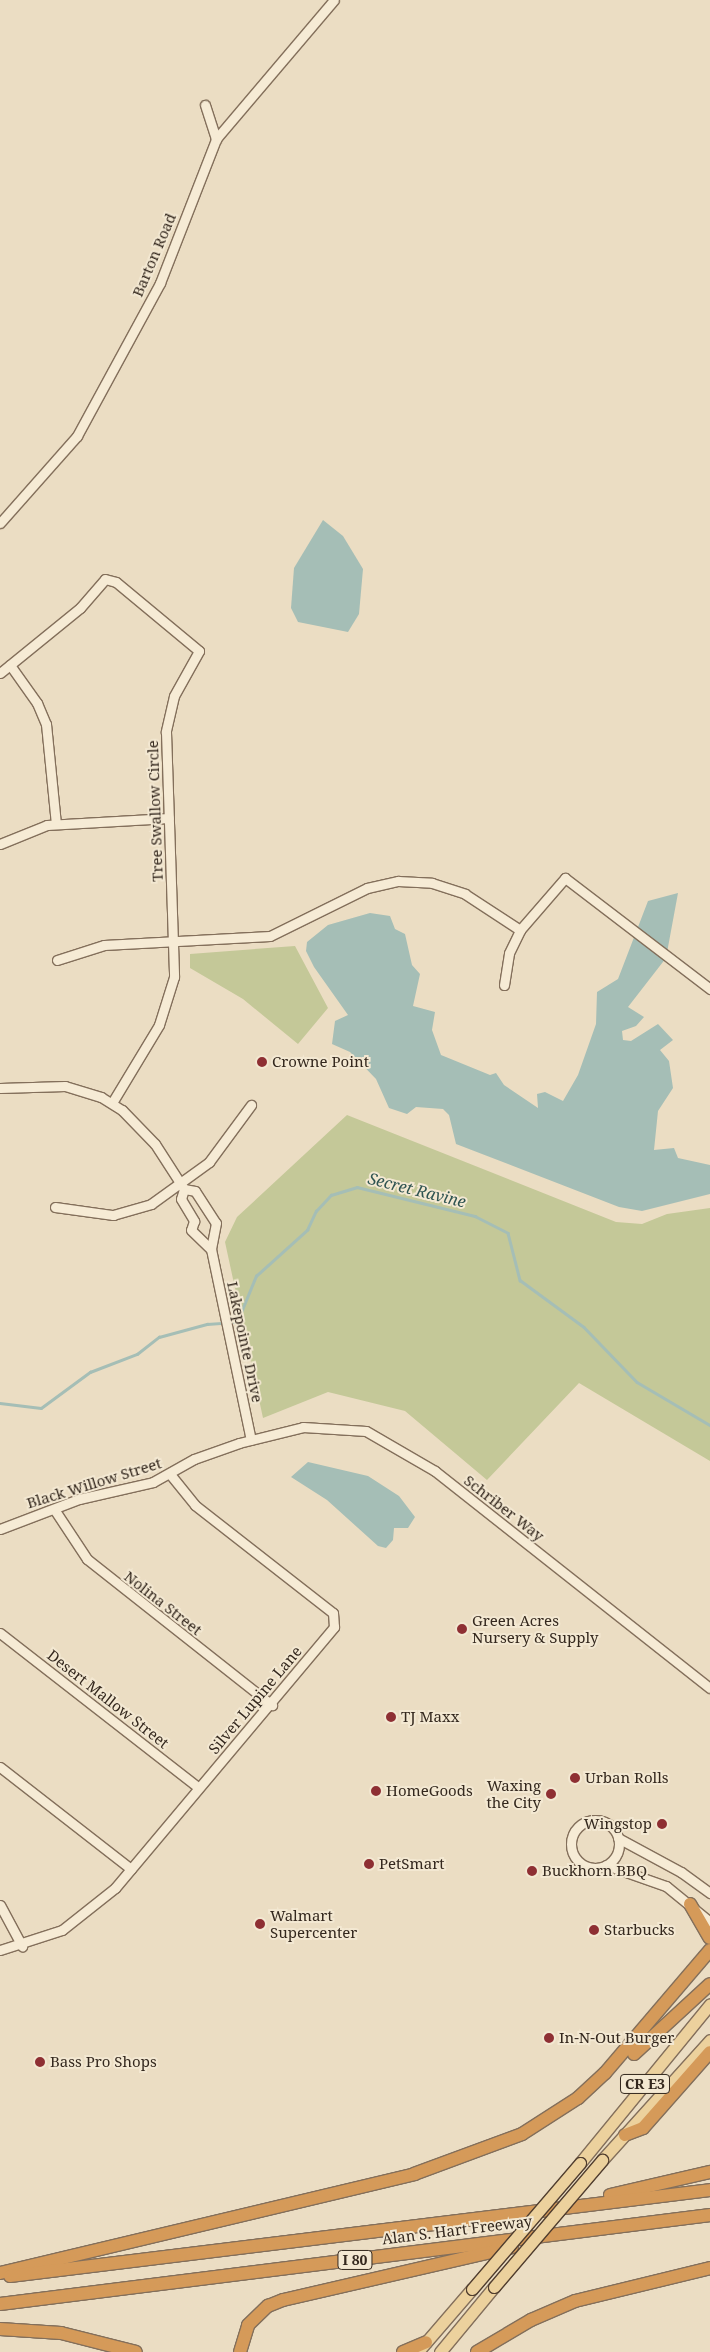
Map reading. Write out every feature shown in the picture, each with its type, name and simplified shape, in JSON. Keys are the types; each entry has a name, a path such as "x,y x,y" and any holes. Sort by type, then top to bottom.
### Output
{"highway":[{"path":"690,1904 710,1938"},
{"path":"578,2098 620,2059 710,1950"},
{"path":"0,2273 414,2174 522,2134 609,2078 710,1984"},
{"path":"625,2135 643,2128 710,2052"},
{"path":"540,2210 710,2172"},
{"name":"Alan S. Hart Freeway","path":"0,2278 710,2190"},
{"name":"Alan S. Hart Freeway","path":"0,2304 710,2215"},
{"path":"240,2352 248,2325 263,2310 283,2300 472,2259 551,2235"},
{"path":"477,2352 531,2320 575,2301 710,2268"},
{"path":"0,2329 61,2333 136,2352"},
{"path":"403,2352 422,2347"}],"main road":[{"name":"CR E3","path":"422,2347 580,2163 710,2004"},
{"name":"CR E3","path":"440,2352 602,2160 710,2040"}],"street":[{"name":"Barton Road","path":"0,523 77,436 160,283 216,139 334,0"},
{"path":"205,105 216,139"},
{"name":"Tree Swallow Circle","path":"0,673 80,608 105,579 116,582 192,643 199,651 198,660 180,683 166,732 175,940 174,977 166,1011 112,1103"},
{"path":"10,665 37,703 46,724 56,824"},
{"path":"0,844 56,824 169,818"},
{"path":"504,985 509,953 520,930 565,878 710,989"},
{"path":"57,960 84,948 175,940 270,936 367,888 398,881 432,883 465,894 520,930"},
{"name":"Lakepointe Drive","path":"0,1088 65,1086 112,1103 146,1132 182,1187 181,1199 194,1221 191,1230 211,1249"},
{"path":"55,1207 113,1215 151,1204 182,1187 209,1162 251,1105"},
{"name":"Lakepointe Drive","path":"182,1187 195,1191 216,1223 211,1249 252,1440"},
{"path":"194,1221 210,1215"},
{"name":"Schriber Way","path":"252,1440 325,1426 384,1438 435,1471 708,1683"},
{"name":"Black Willow Street","path":"0,1529 54,1509 170,1474 194,1459 252,1440"},
{"name":"Silver Lupine Lane","path":"0,1950 22,1946 75,1921 131,1869 198,1787 272,1705 334,1627 333,1613 195,1505 170,1474"},
{"name":"Nolina Street","path":"54,1509 72,1541 94,1565 272,1705"},
{"name":"Desert Mallow Street","path":"0,1632 198,1787"},
{"path":"0,1767 131,1869"},
{"path":"710,1894 681,1872 618,1838 606,1823 592,1820 581,1824 572,1837 573,1854 582,1864 606,1865 649,1878 690,1904 710,1922"},
{"path":"606,1865 616,1854 618,1838"},
{"path":"0,1905 22,1946"}],"green space":[{"path":"295,946 328,1008 298,1044 243,999 190,968 190,954"},
{"path":"347,1115 616,1222 642,1224 667,1214 710,1208 710,1461 579,1383 487,1480 405,1411 328,1392 263,1418 225,1242 237,1217"}],"water":[{"path":"323,520 343,536 363,569 359,614 348,632 298,622 291,608 294,568"},
{"path":"678,893 666,958 628,1007 644,1017 636,1026 622,1031 623,1040 631,1041 658,1024 673,1040 660,1050 669,1061 673,1088 658,1111 654,1150 674,1148 678,1158 710,1165 710,1194 642,1211 619,1207 456,1144 449,1115 443,1109 416,1107 407,1114 389,1108 376,1079 350,1052 332,1044 335,1021 348,1015 314,967 306,951 307,942 328,925 370,913 390,916 395,929 405,934 412,965 420,974 413,1006 435,1012 432,1030 441,1055 490,1075 496,1073 504,1085 538,1108 537,1094 545,1092 563,1101 578,1075 596,1024 597,992 618,979 648,901"},
{"path":"308,1462 368,1476 399,1496 415,1517 408,1528 394,1528 393,1540 386,1548 378,1546 327,1500 291,1477"}],"waterway":[{"name":"Secret Ravine","path":"0,1403 41,1408 90,1372 137,1354 159,1337 207,1324 237,1322 256,1276 307,1230 316,1211 331,1195 357,1187 475,1216 508,1233 520,1280 584,1327 637,1382 710,1425"}],"place":[{"name":"Crowne Point","path":"262,1062"},
{"name":"Green Acres Nursery & Supply","path":"462,1629"},
{"name":"TJ Maxx","path":"391,1717"},
{"name":"Urban Rolls","path":"575,1778"},
{"name":"HomeGoods","path":"376,1791"},
{"name":"Waxing the City","path":"551,1794"},
{"name":"Wingstop","path":"662,1824"},
{"name":"PetSmart","path":"369,1864"},
{"name":"Buckhorn BBQ","path":"532,1871"},
{"name":"Walmart Supercenter","path":"260,1924"},
{"name":"Starbucks","path":"594,1930"},
{"name":"In-N-Out Burger","path":"549,2038"},
{"name":"Bass Pro Shops","path":"40,2062"}]}
